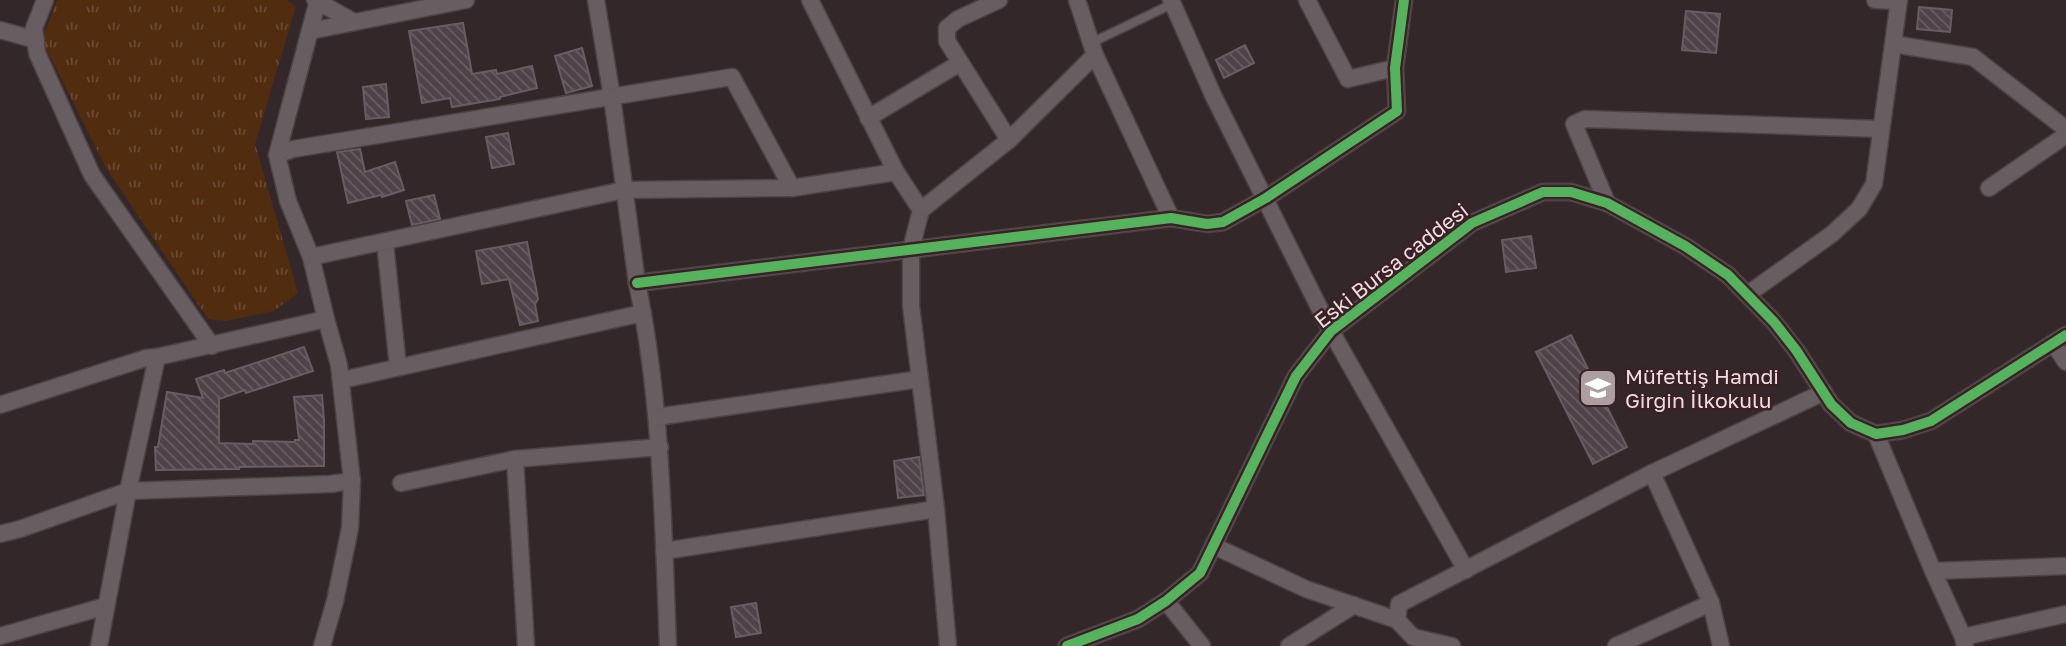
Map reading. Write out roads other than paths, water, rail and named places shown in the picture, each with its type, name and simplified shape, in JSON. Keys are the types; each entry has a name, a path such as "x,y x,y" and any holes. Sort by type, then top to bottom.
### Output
{"street":[{"path":"45,0 34,28 37,53 92,175 212,346"},
{"path":"322,646 335,601 350,528 352,481 340,365 311,257 288,201 277,155 317,0 354,22"},
{"path":"310,31 466,0"},
{"path":"596,0 657,416 668,646"},
{"path":"810,0 896,173 921,210"},
{"path":"999,0 958,19 947,28 947,41 1009,140"},
{"path":"1077,0 1093,49 1171,218"},
{"path":"1307,0 1348,79 1395,68"},
{"path":"637,283 1171,218 1208,224 1223,222 1266,198 1397,111 1395,68 1404,0"},
{"path":"1748,294 1832,234 1859,209 1874,184 1898,1 1875,0"},
{"path":"1172,2 1213,94 1331,331 1466,570"},
{"path":"0,30 36,40"},
{"path":"1893,44 1973,57 2066,129"},
{"path":"948,646 936,509 911,306 911,249 921,210 1009,140 1093,49"},
{"path":"868,118 960,63"},
{"path":"277,155 307,146 732,77 792,188"},
{"path":"1607,203 1574,124 1585,119 1881,129"},
{"path":"1989,188 2066,135"},
{"path":"311,257 624,190 792,188 896,173"},
{"name":"Eski Bursa caddesi","path":"1078,644 1138,618 1166,601 1200,573 1296,376 1331,331 1472,223 1542,192 1571,192 1607,203 1685,246 1728,275 1796,350 1830,404 1852,423 1876,434"},
{"path":"385,243 398,368"},
{"path":"342,380 643,313"},
{"path":"0,405 146,358 212,346 326,319"},
{"path":"2066,362 2059,339 1931,421 1903,430 1876,434 1964,642 2066,614"},
{"path":"99,646 157,357"},
{"path":"657,416 920,379"},
{"path":"1397,620 1399,604 1652,473 1824,392"},
{"path":"401,483 515,459 660,447"},
{"path":"515,459 526,646"},
{"path":"1652,473 1711,603 1721,646"},
{"path":"0,534 128,491 352,481"},
{"path":"664,551 936,509"},
{"path":"1214,546 1306,589 1397,620 1413,636 1452,646"},
{"path":"1933,571 2066,566"},
{"path":"1166,601 1202,646"},
{"path":"1616,646 1711,603"},
{"path":"1289,646 1354,605"},
{"path":"0,636 106,606"}],"lane":[{"path":"1093,49 1172,2"}],"place":[{"name":"Müfettiş Hamdi Girgin İlkokulu","path":"1598,388"}]}
